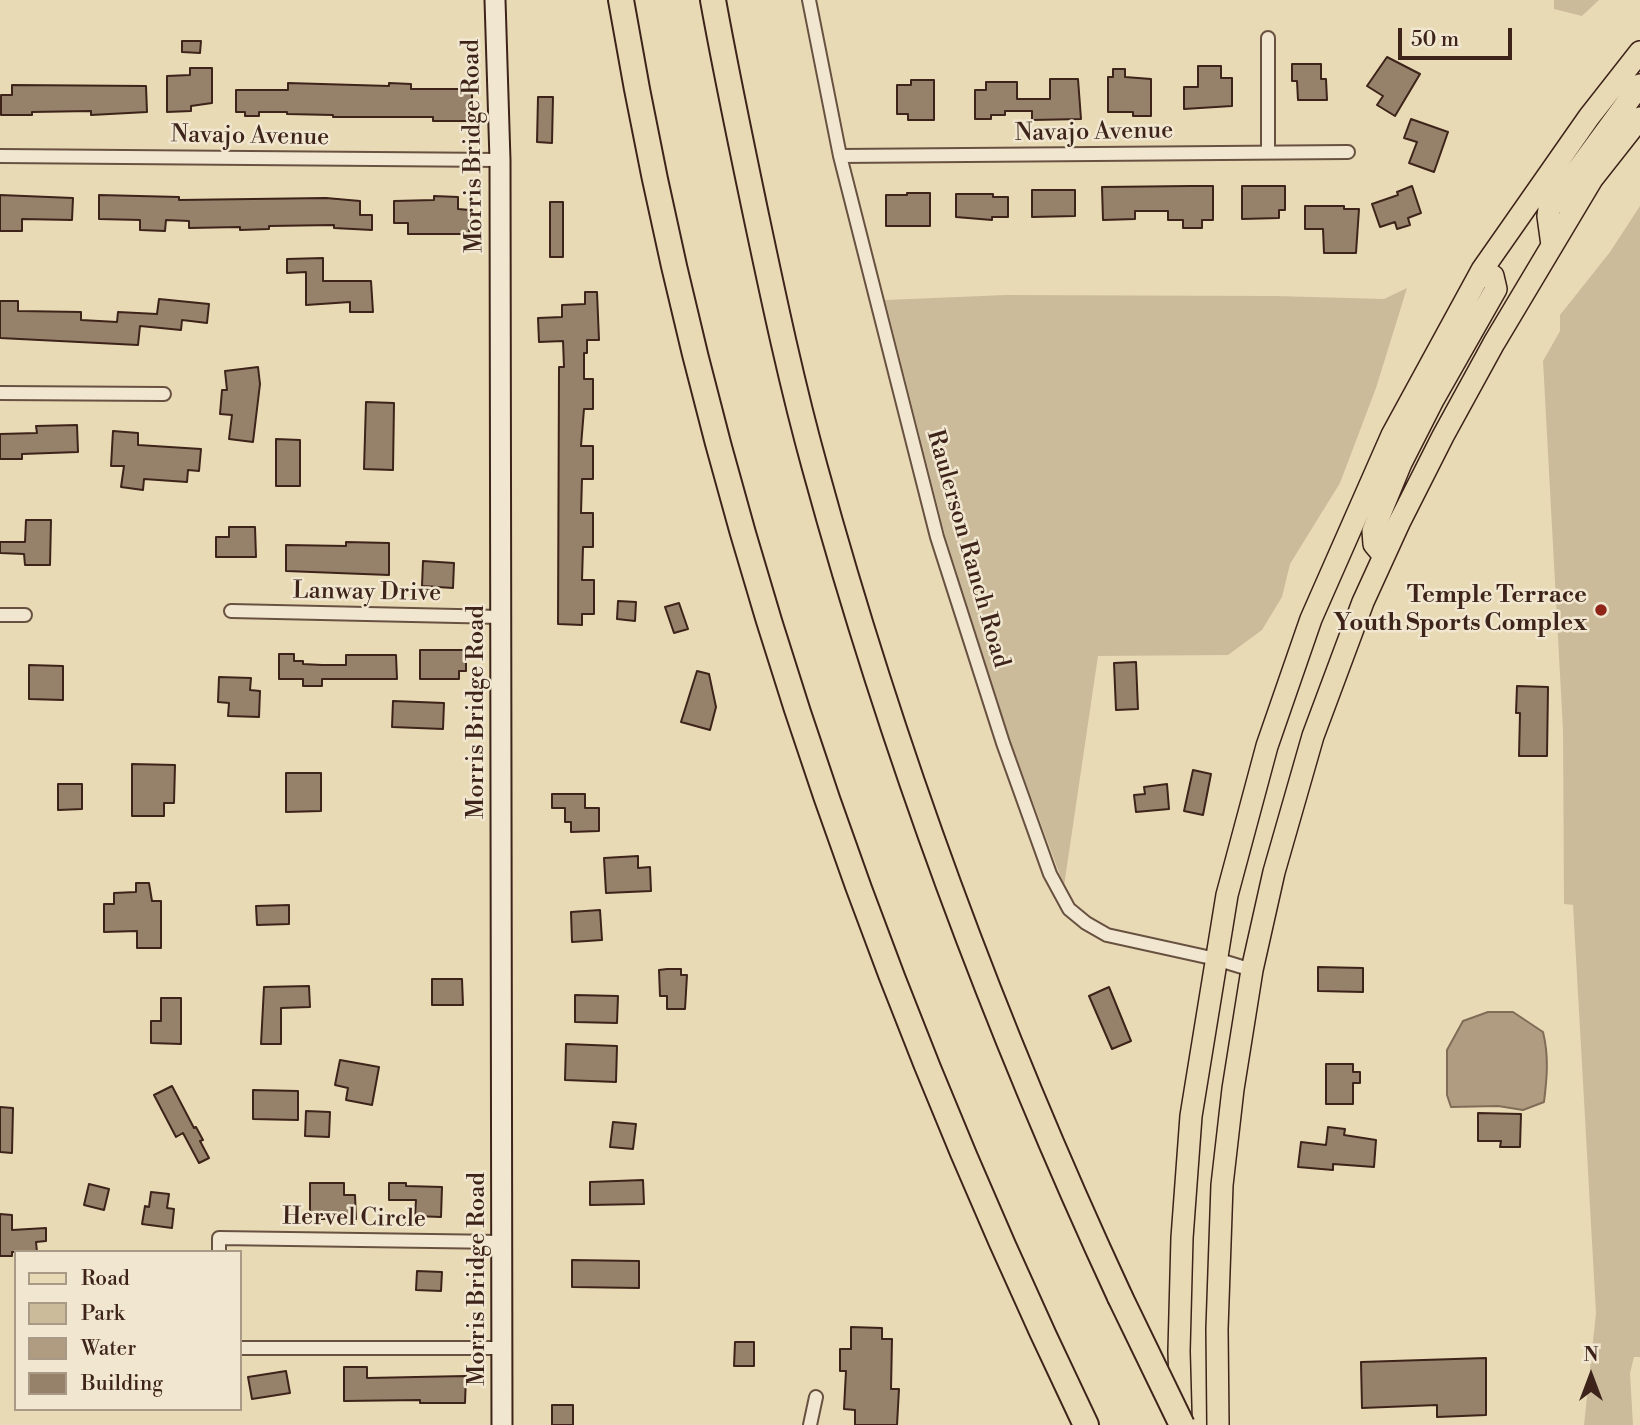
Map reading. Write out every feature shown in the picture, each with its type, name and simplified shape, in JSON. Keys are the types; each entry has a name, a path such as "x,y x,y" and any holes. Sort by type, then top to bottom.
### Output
{"highway":[{"path":"621,0 648,143 694,348 722,457 814,764 920,1051 987,1211 1086,1425"},
{"path":"713,0 780,330 815,467 893,727 948,886 1002,1024 1120,1297 1182,1425"}],"main road":[{"path":"1182,1425 1179,1351 1185,1180 1191,1116 1227,895 1267,746 1311,619 1392,435 1482,271 1589,117 1640,52"},
{"path":"1552,245 1549,209 1640,85"},
{"path":"1218,1425 1217,1342 1222,1185 1233,1089 1252,970 1274,872 1313,736 1363,602 1449,424 1591,179 1640,117"},
{"path":"1384,556 1374,544 1373,531 1382,508 1433,400 1496,289 1493,276 1482,271"}],"street":[{"name":"Morris Bridge Road","path":"495,0 500,160 502,1425"},
{"name":"Raulerson Ranch Road","path":"810,0 840,156 937,537 1003,743 1054,883 1069,909 1107,935 1216,959 1252,970"},
{"path":"1268,38 1268,152"},
{"name":"Navajo Avenue","path":"840,156 1348,152"},
{"name":"Navajo Avenue","path":"0,156 500,160"},
{"path":"0,393 164,394"},
{"name":"Lanway Drive","path":"232,611 502,617"},
{"path":"0,615 25,615"},
{"name":"Hervel Circle","path":"219,1250 219,1238 502,1242"},
{"path":"242,1348 502,1348"},
{"path":"810,1425 816,1396"}],"green space":[{"path":"1554,0 1599,0 1582,16 1554,9"},
{"name":"Temple Terrace Youth Sports Complex","path":"1640,206 1640,1357 1634,1357 1630,1373 1633,1425 1584,1425 1596,1313 1573,905 1564,904 1563,730 1543,361 1560,331 1560,315 1610,252"},
{"path":"1407,288 1376,388 1340,483 1290,564 1282,597 1262,630 1228,655 1098,656 1064,886 1010,740 945,535 885,300 1006,295 1384,299"}],"water":[{"path":"1488,1012 1513,1012 1543,1032 1547,1067 1544,1102 1523,1110 1498,1106 1451,1107 1447,1095 1447,1050 1463,1021"}],"building":[{"path":"182,41 201,41 200,53 182,52"},
{"path":"1387,57 1420,74 1395,116 1377,105 1383,96 1367,86"},
{"path":"1292,64 1321,64 1321,79 1326,79 1327,100 1298,100 1297,81 1292,81"},
{"path":"1198,66 1221,66 1221,78 1232,78 1232,106 1184,109 1184,87 1198,87"},
{"path":"190,68 212,68 212,103 191,106 191,111 167,112 167,76 190,75"},
{"path":"1113,69 1125,69 1125,77 1151,79 1151,116 1133,116 1133,112 1108,112 1108,77 1113,77"},
{"path":"1050,79 1078,79 1081,119 1032,120 1032,111 1005,111 1005,115 991,115 991,119 975,119 975,90 986,90 986,82 1017,82 1017,99 1050,99"},
{"path":"911,80 934,80 934,120 908,120 908,114 897,114 897,85 911,85"},
{"path":"288,83 389,86 389,83 411,84 411,89 472,89 472,121 433,121 433,117 333,117 287,112 259,112 259,116 245,116 245,112 236,112 236,90 288,90"},
{"path":"12,85 146,86 147,112 91,115 91,111 32,112 32,115 1,115 1,95 12,95"},
{"path":"538,97 553,97 552,143 537,142"},
{"path":"1411,119 1448,132 1434,172 1409,163 1417,142 1404,138"},
{"path":"1213,186 1213,220 1202,220 1202,228 1183,228 1183,220 1168,220 1168,211 1135,211 1135,219 1103,220 1102,187"},
{"path":"1242,186 1285,186 1285,210 1279,210 1279,218 1242,219"},
{"path":"1412,186 1421,213 1408,218 1410,225 1397,229 1395,222 1380,227 1372,204 1398,195 1397,192"},
{"path":"1032,190 1075,190 1075,216 1032,217"},
{"path":"930,193 930,226 886,226 886,195"},
{"path":"956,194 993,194 993,197 1008,197 1008,217 992,217 992,220 956,217"},
{"path":"0,195 73,198 72,220 22,219 22,231 0,231"},
{"path":"99,195 179,197 179,200 326,198 360,201 360,215 372,215 372,230 334,228 334,225 269,226 269,229 240,230 240,227 189,228 189,221 166,220 165,231 140,230 140,220 99,219"},
{"path":"434,196 458,197 458,209 470,210 469,234 408,234 408,223 394,223 394,201 434,200"},
{"path":"550,202 563,202 563,257 550,257"},
{"path":"1305,206 1344,206 1344,209 1359,209 1356,253 1324,253 1323,229 1305,229"},
{"path":"323,258 323,281 371,281 373,312 350,312 350,302 306,305 306,272 287,273 287,259"},
{"path":"585,292 597,292 599,340 587,340 587,353 584,353 584,379 593,379 593,409 584,409 581,446 593,446 593,479 582,479 581,513 593,513 593,547 583,547 582,580 594,580 594,614 582,614 582,625 558,624 559,367 564,367 563,341 539,342 538,318 562,317 562,305 585,304"},
{"path":"159,299 209,304 207,323 182,320 181,330 140,326 138,345 0,338 0,301 18,301 18,311 81,312 81,320 117,322 118,312 157,314"},
{"path":"258,367 260,384 253,442 229,439 232,415 220,414 222,390 227,390 225,371"},
{"path":"366,402 394,403 393,470 364,469"},
{"path":"77,425 78,452 22,454 22,459 0,459 0,434 37,433 36,426"},
{"path":"113,431 138,433 138,445 201,449 199,471 188,470 187,482 144,479 143,490 121,487 124,466 111,466"},
{"path":"276,439 300,440 300,486 276,486"},
{"path":"26,520 51,520 50,565 25,565 24,554 0,553 0,542 25,542"},
{"path":"229,527 255,527 256,557 216,557 216,537 229,537"},
{"path":"346,542 389,543 389,575 286,571 286,545 346,546"},
{"path":"423,561 454,563 453,588 422,586"},
{"path":"618,601 636,602 635,621 617,619"},
{"path":"679,603 688,629 674,633 665,607"},
{"path":"420,650 466,650 466,671 459,671 459,679 420,679"},
{"path":"279,654 294,654 294,661 303,661 303,664 322,665 346,665 346,655 396,655 397,679 322,679 322,686 303,686 303,679 279,679"},
{"path":"1136,662 1138,709 1116,710 1114,663"},
{"path":"29,665 63,666 63,700 29,699"},
{"path":"697,671 709,674 716,707 710,730 681,722"},
{"path":"219,677 251,678 250,690 260,691 259,717 228,716 229,703 218,702"},
{"path":"1517,686 1548,687 1547,756 1519,756 1520,713 1516,713"},
{"path":"393,701 444,703 443,729 392,727"},
{"path":"132,764 175,765 174,803 164,803 164,816 132,816"},
{"path":"1193,770 1211,774 1203,815 1184,811"},
{"path":"286,773 321,773 321,811 286,812"},
{"path":"58,784 82,784 82,809 58,810"},
{"path":"1167,784 1169,809 1136,812 1134,795 1145,794 1144,787"},
{"path":"552,794 585,794 585,808 599,808 599,831 571,832 571,822 565,822 565,808 552,808"},
{"path":"638,856 638,868 650,867 651,891 606,893 604,858"},
{"path":"136,883 149,883 152,901 161,901 161,948 137,948 137,931 104,932 104,904 114,904 114,893 136,892"},
{"path":"289,905 289,924 257,925 256,906"},
{"path":"600,910 602,940 572,942 571,912"},
{"path":"1318,967 1363,968 1363,992 1318,991"},
{"path":"681,969 681,975 687,975 685,1009 667,1009 667,996 660,996 659,970"},
{"path":"432,979 462,979 463,1005 432,1005"},
{"path":"309,986 310,1007 281,1008 281,1044 261,1044 264,987"},
{"path":"1109,987 1131,1041 1112,1049 1089,996"},
{"path":"575,995 618,996 617,1023 575,1022"},
{"path":"161,998 181,998 181,1044 151,1043 151,1021 161,1021"},
{"path":"566,1044 617,1046 616,1082 565,1080"},
{"path":"340,1060 379,1067 372,1105 346,1100 348,1088 335,1085"},
{"path":"1326,1064 1353,1064 1353,1072 1360,1072 1360,1083 1353,1083 1353,1104 1326,1104"},
{"path":"172,1086 203,1140 200,1141 209,1158 199,1163 183,1133 176,1137 154,1095"},
{"path":"253,1090 298,1091 298,1120 253,1119"},
{"path":"0,1107 13,1108 12,1153 0,1152"},
{"path":"306,1111 330,1112 329,1137 305,1136"},
{"path":"1478,1113 1521,1114 1520,1147 1500,1147 1501,1141 1478,1141"},
{"path":"613,1122 636,1124 633,1149 610,1147"},
{"path":"1328,1127 1345,1129 1344,1135 1376,1140 1374,1167 1333,1164 1333,1170 1298,1167 1301,1142 1326,1145"},
{"path":"643,1180 644,1204 590,1205 590,1182"},
{"path":"310,1183 344,1183 344,1195 355,1195 356,1219 310,1219"},
{"path":"389,1183 442,1187 441,1217 415,1216 416,1200 389,1200"},
{"path":"89,1184 109,1189 104,1210 84,1205"},
{"path":"151,1192 169,1194 167,1208 174,1209 172,1228 142,1224 145,1206 149,1207"},
{"path":"0,1214 12,1215 12,1230 46,1228 46,1241 36,1242 37,1250 14,1250 12,1256 0,1256"},
{"path":"572,1260 639,1261 639,1288 572,1287"},
{"path":"417,1271 442,1272 441,1291 416,1290"},
{"path":"851,1327 882,1328 882,1339 892,1339 891,1389 899,1389 897,1425 855,1425 855,1410 844,1409 846,1371 840,1371 840,1349 851,1349"},
{"path":"735,1342 754,1342 754,1366 734,1366"},
{"path":"1486,1358 1486,1415 1437,1417 1437,1405 1362,1408 1361,1362"},
{"path":"344,1367 367,1367 367,1378 466,1376 465,1403 420,1403 420,1400 344,1401"},
{"path":"286,1371 290,1393 252,1399 248,1377"},
{"path":"552,1405 573,1405 573,1425 552,1425"}],"place":[{"name":"Temple Terrace Youth Sports Complex","path":"1601,610"}]}
